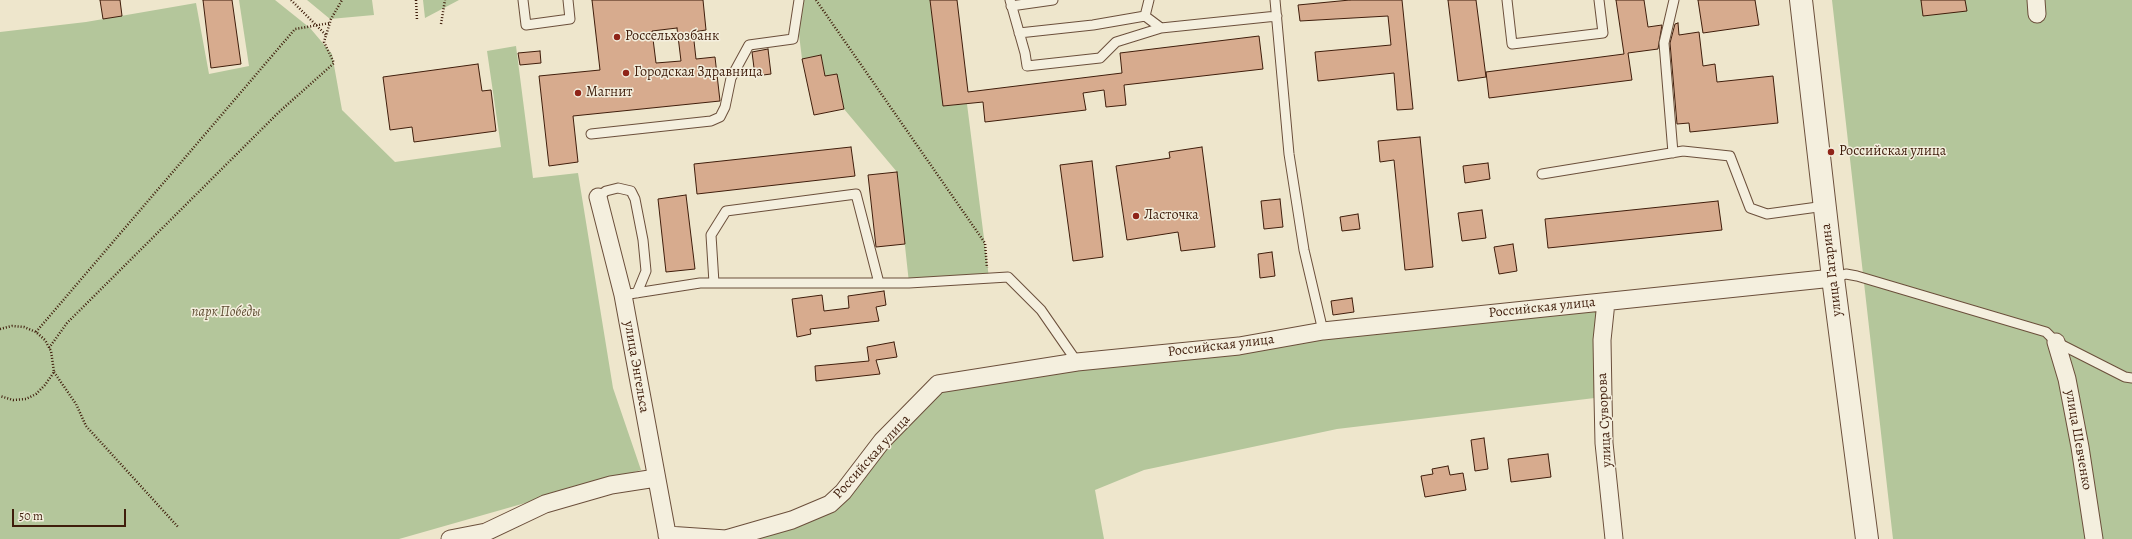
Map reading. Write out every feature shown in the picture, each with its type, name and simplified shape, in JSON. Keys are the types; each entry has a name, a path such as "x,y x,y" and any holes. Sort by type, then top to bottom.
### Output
{"street":[{"name":"улица Гагарина","path":"1800,0 1833,278 1867,539"},
{"name":"улица Энгельса","path":"598,197 630,294 656,478 667,537"},
{"name":"Российская улица","path":"667,537 726,539 792,520 830,504 843,492 882,441 938,384 1077,362 1239,346 1323,331 1833,278"},
{"name":"улица Суворова","path":"1606,302 1602,340 1604,443 1614,539"},
{"name":"улица Шевченко","path":"2056,342 2068,380 2094,539"},
{"path":"450,539 486,532 545,504 611,485 656,478"}],"lane":[{"path":"523,0 526,25 570,19 568,0"},
{"path":"591,134 711,121 720,117 725,107 731,78 749,45 793,39 799,0"},
{"path":"1053,0 1010,3 1027,66 1100,58 1116,42 1161,28 1277,16"},
{"path":"1146,16 1149,0"},
{"path":"1275,0 1289,154 1304,250 1323,331"},
{"path":"1507,0 1512,44 1603,33 1599,0"},
{"path":"1672,153 1664,43 1674,0"},
{"path":"1019,33 1093,25 1146,16 1161,28"},
{"path":"1542,174 1683,151 1730,156 1750,208 1767,214 1825,206"},
{"path":"598,197 606,191 618,188 631,191 635,199 643,240 646,271 630,294"},
{"path":"714,283 711,235 726,211 856,194 879,283"},
{"path":"1833,278 1846,274 1857,276 1985,312 2046,332 2056,342 2125,377 2132,378"},
{"path":"630,294 714,283 879,283 1008,277 1041,310 1077,362"}],"path":[{"path":"291,0 326,35"},
{"path":"49,348 72,317 280,112 334,63 324,42 330,23 342,0"},
{"path":"416,0 417,20"},
{"path":"441,24 445,0"},
{"path":"816,0 985,242 989,278"},
{"path":"36,332 296,30 330,23"},
{"path":"0,329 18,326 36,332 45,340 49,348 54,372 76,404 86,426 179,528"},
{"path":"0,396 14,400 26,399 36,394 45,385 54,372"}],"green space":[{"name":"парк Победы","path":"239,0 275,0 310,28 332,54 342,110 395,162 501,147 487,51 516,46 533,178 578,173 613,388 641,470 399,539 0,539 0,32 86,22 196,3 209,74 249,66"},
{"path":"307,0 372,0 374,15 330,19"},
{"path":"423,0 459,0 425,18"},
{"path":"799,0 930,0 943,106 967,104 989,278 909,283 897,172 844,109 837,74 825,76 821,55 802,59 797,18"},
{"path":"1832,0 2132,0 2132,539 1893,539"},
{"path":"1606,302 1603,397 1337,429 1144,470 1095,490 1104,539 726,539 830,504 938,384"}],"building":[{"path":"100,0 120,0 122,16 103,19"},
{"path":"203,0 232,0 241,64 211,68"},
{"path":"592,0 703,0 706,30 693,32 696,59 715,57 720,101 573,116 578,162 549,166 539,76 600,70","holes":["677,28 681,61 656,63 652,31"]},
{"path":"930,0 957,0 968,92 1122,73 1120,53 1259,36 1263,69 1124,85 1126,105 1106,107 1104,90 1083,93 1086,110 985,122 983,102 943,106"},
{"path":"1350,0 1402,0 1413,109 1397,110 1394,73 1318,81 1315,52 1391,45 1388,16 1300,21 1298,5"},
{"path":"1448,0 1476,0 1486,77 1458,81"},
{"path":"1616,0 1644,0 1648,27 1662,25 1658,49 1628,53 1632,80 1489,98 1486,72 1624,54"},
{"path":"1698,0 1755,0 1759,25 1703,33"},
{"path":"1921,0 1965,0 1967,11 1923,16"},
{"path":"1678,23 1679,35 1699,32 1703,66 1715,64 1717,82 1773,76 1778,123 1690,132 1689,123 1677,124 1670,43 1675,24"},
{"path":"768,49 771,74 755,76 752,52"},
{"path":"540,51 541,63 520,65 518,53"},
{"path":"821,55 825,76 837,74 844,109 814,115 802,59"},
{"path":"478,64 482,91 491,90 496,131 414,142 412,127 390,130 383,77"},
{"path":"1420,137 1433,267 1405,270 1394,160 1380,162 1378,141"},
{"path":"851,147 855,176 697,194 694,164"},
{"path":"1202,147 1215,247 1181,251 1178,232 1127,240 1116,166 1170,158 1169,152"},
{"path":"1092,161 1103,257 1073,261 1060,165"},
{"path":"1488,163 1490,179 1465,183 1463,166"},
{"path":"897,172 905,244 876,247 868,175"},
{"path":"686,195 695,269 666,272 658,199"},
{"path":"1280,199 1283,227 1264,229 1261,201"},
{"path":"1718,201 1722,230 1548,248 1545,219"},
{"path":"1482,210 1486,238 1462,241 1458,213"},
{"path":"1358,214 1360,229 1342,231 1340,217"},
{"path":"1513,244 1517,271 1499,274 1494,247"},
{"path":"1272,252 1275,276 1260,278 1258,254"},
{"path":"884,291 886,305 876,307 879,321 810,329 811,334 797,337 792,299 822,295 824,311 849,308 848,296"},
{"path":"1352,298 1354,312 1333,315 1331,301"},
{"path":"894,342 897,357 876,360 880,374 816,381 815,366 869,361 867,347"},
{"path":"1484,438 1488,469 1475,471 1471,440"},
{"path":"1548,454 1551,477 1511,482 1508,459"},
{"path":"1448,466 1450,475 1463,473 1466,490 1425,497 1421,476 1433,474 1432,469"}],"place":[{"name":"Россельхозбанк","path":"617,37"},
{"name":"Городская Здравница","path":"626,73"},
{"name":"Магнит","path":"578,93"},
{"name":"Российская улица","path":"1831,152"},
{"name":"Ласточка","path":"1136,216"}]}
